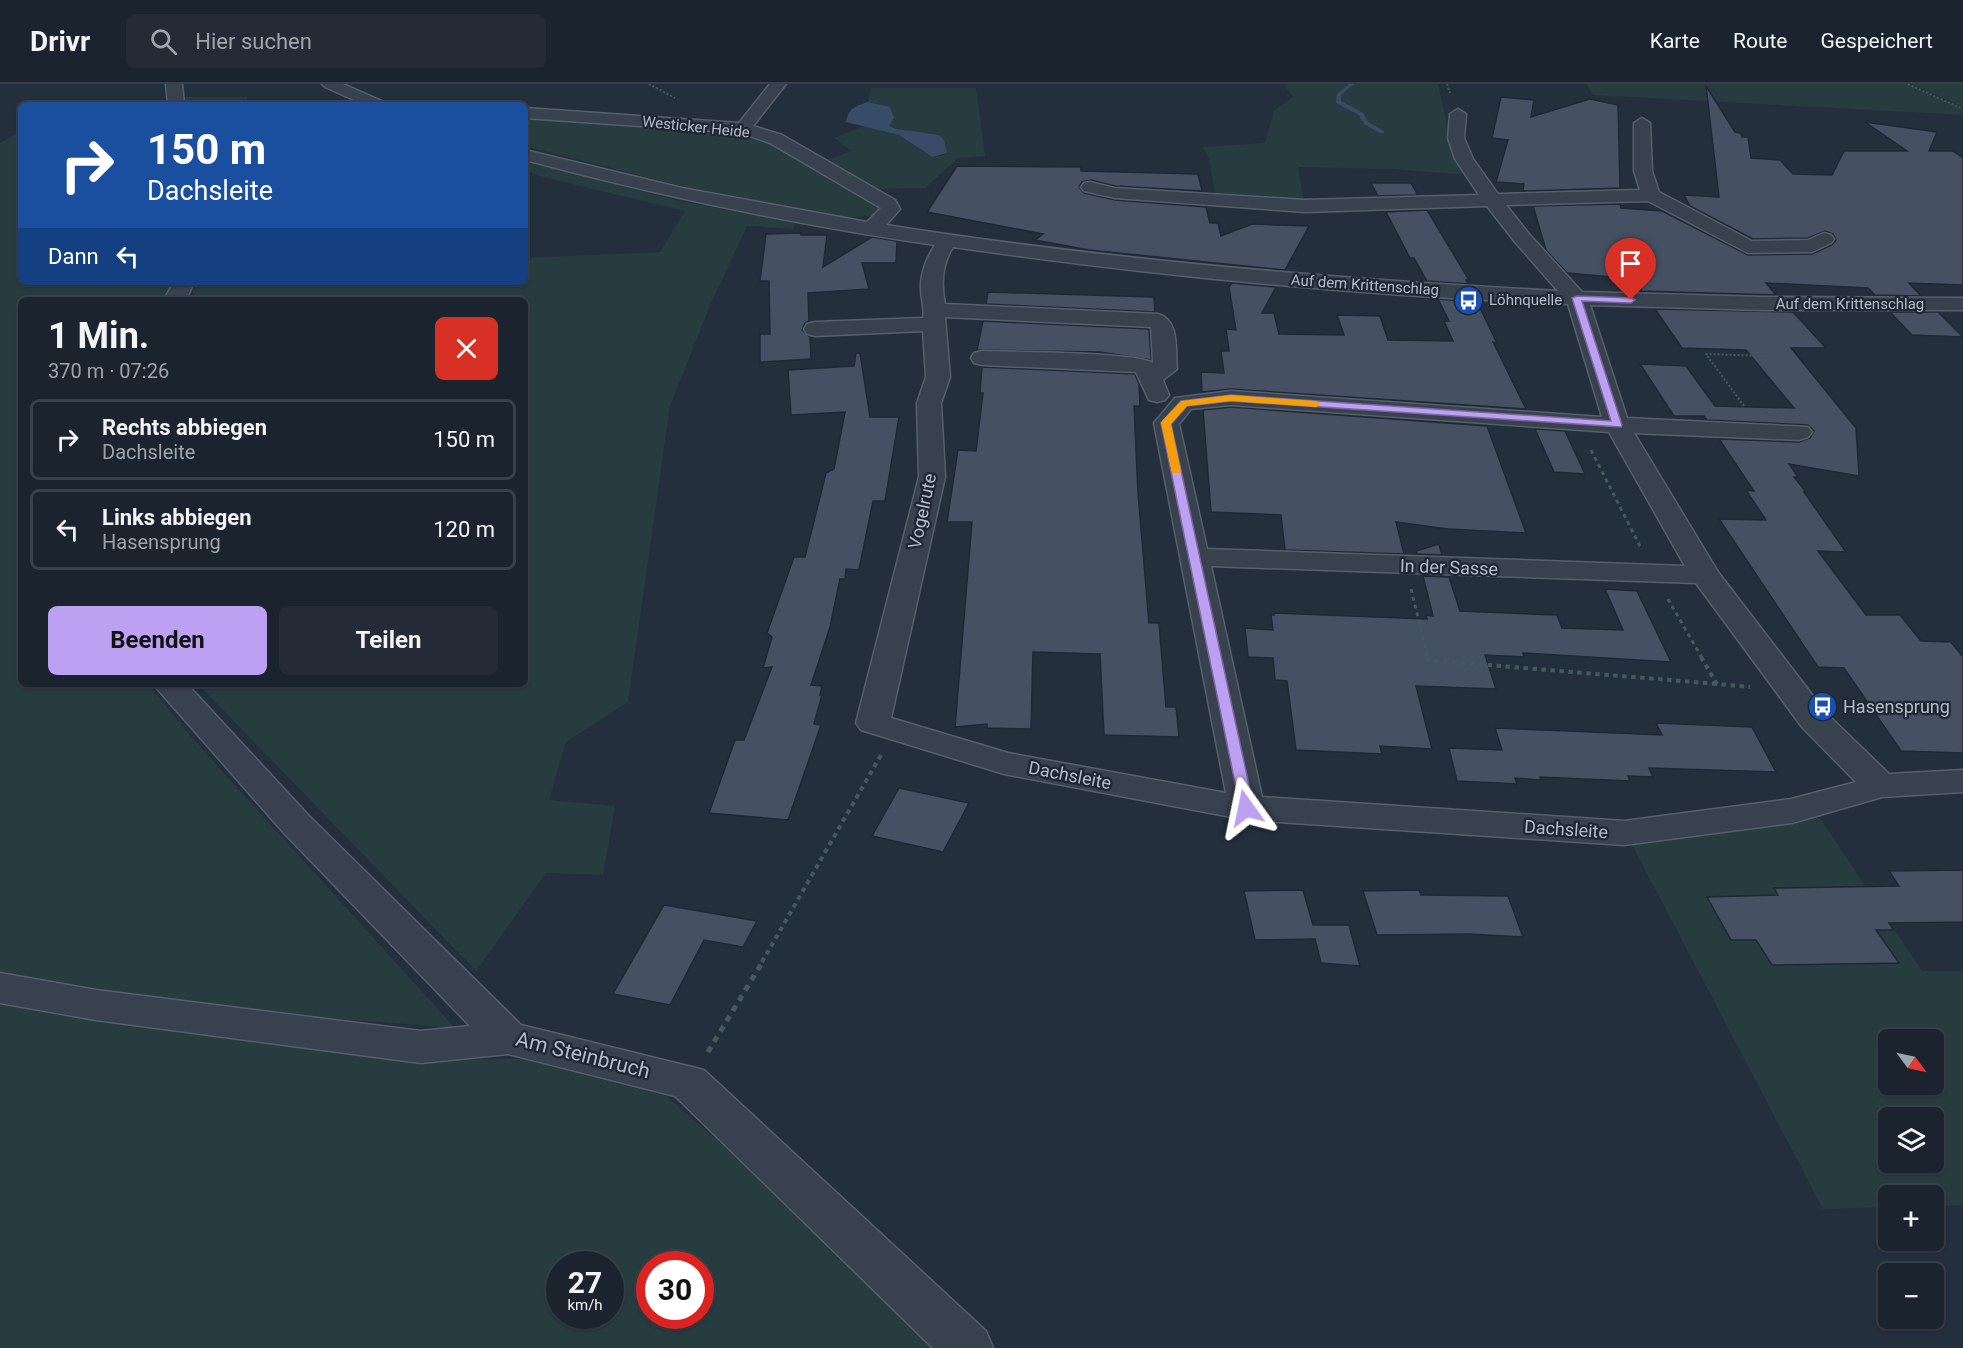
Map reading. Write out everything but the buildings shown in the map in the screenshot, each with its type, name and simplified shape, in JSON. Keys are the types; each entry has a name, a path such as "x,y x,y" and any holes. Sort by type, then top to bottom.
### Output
{"street":[{"path":"174,84 176,102"},
{"path":"330,84 371,102"},
{"path":"742,128 778,84"},
{"name":"Westicker Heide","path":"528,113 742,128 776,139 888,204 891,209 889,213 872,228"},
{"path":"1458,114 1456,138 1474,176 1522,238 1577,298 1617,425 1706,576 1814,720 1881,786"},
{"path":"1642,123 1643,171 1651,195"},
{"path":"528,156 691,197 948,240"},
{"path":"1090,187 1115,193 1305,206 1651,195 1749,248 1812,246 1824,239"},
{"name":"Auf dem Krittenschlag","path":"948,240 1237,275 1341,284 1577,298 1718,303 1963,304"},
{"name":"Vogelrute","path":"895,731 873,723 932,477 929,402 938,377 931,288 940,252 948,240"},
{"path":"815,329 934,317 1158,321 1162,325 1165,369 1151,377"},
{"path":"982,358 1143,366 1151,377 1158,396 1179,409"},
{"path":"1246,808 1166,423 1184,403 1231,398 1617,425 1799,432"},
{"name":"In der Sasse","path":"1194,557 1706,576"},
{"name":"Am Steinbruch","path":"172,687 296,824 508,1038 689,1082 968,1348"},
{"name":"Dachsleite","path":"895,731 1004,763 1246,808 1624,833 1792,811 1881,786 1963,781"},
{"path":"0,988 96,1005 421,1047 508,1038"}],"path":[{"path":"1908,84 1963,109"},
{"path":"1762,431 1706,354 1769,356"},
{"path":"1405,565 1428,660 1717,684"},
{"path":"689,1082 793,910 895,731"}],"green space":[{"path":"1438,84 1450,137 1469,175 1392,169 1298,167 1304,203 1216,199 1209,159 1203,147 1265,143 1274,110 1293,97 1284,85"},
{"path":"1586,84 1908,84 1963,109 1963,115 1593,95"},
{"path":"1912,84 1963,84 1963,107"},
{"path":"871,88 976,88 985,156 958,158 925,188 866,189 818,163 852,151 834,138 864,126 899,135 926,154 941,156 947,153 908,131 889,126 879,104 868,102"},
{"path":"184,97 247,97 247,102 185,102"},
{"path":"528,114 740,130 772,140 884,208 876,215 849,218 689,188 528,147"},
{"path":"18,133 18,285 178,285 172,297 18,297 18,687 150,687 194,740 455,1028 136,1003 0,980 0,143"},
{"path":"528,163 684,202 796,223 793,229 747,226 711,303 670,406 628,702 566,742 549,800 615,806 603,875 546,873 476,971 201,687 528,687 528,297 191,297 195,285 528,285 528,258 660,252 685,211 528,172"},
{"path":"1820,818 1922,971 1963,971 1963,1205 1944,1206 1944,1185 1878,1185 1878,1207 1823,1209 1630,841"},
{"path":"0,998 406,1060 521,1059 666,1096 906,1303 953,1348 0,1348"}],"water":[{"path":"868,102 890,107 894,118 889,126 939,135 944,140 947,153 932,157 899,135 846,122 853,108"}],"waterway":[{"path":"1352,84 1339,94 1338,102 1361,114 1366,123 1382,132"}],"slow traffic":[{"path":"1176,471 1166,423 1184,403 1231,398 1316,404"}],"place":[{"name":"Löhnquelle","path":"1468,300"},
{"name":"Hasensprung","path":"1822,706"}],"route":[{"path":"1246,808 1166,423 1184,403 1231,398 1617,425 1577,298 1631,300"}]}
